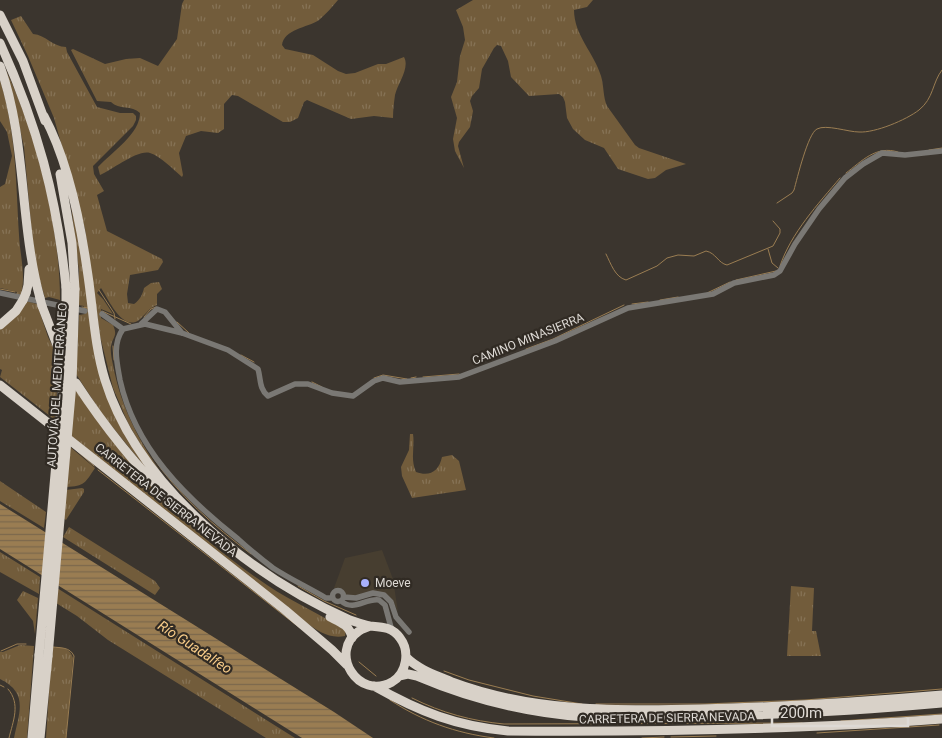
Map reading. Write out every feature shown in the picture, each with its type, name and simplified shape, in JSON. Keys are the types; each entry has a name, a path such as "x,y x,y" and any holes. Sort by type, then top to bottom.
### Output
{"highway":[{"name":"AUTOVÍA DEL MEDITERRÁNEO","path":"0,16 23,61 44,116 64,190 72,243 76,289 71,393 44,656 32,738"},
{"name":"AUTOVÍA DEL MEDITERRÁNEO","path":"0,43 24,99 39,144 63,256 66,287 67,333 40,738"},
{"path":"0,66 17,134 28,237 35,281 60,353"},
{"path":"44,116 54,134 81,232 94,326 105,380 114,405 140,453 176,498 217,536 276,580 333,612 392,631 400,637 405,646 406,657 404,666 395,679 392,692 398,698"},
{"path":"0,325 16,311 25,297 29,274 28,237"},
{"path":"76,383 121,446 179,509 206,534 259,574 296,598 346,625 351,634 347,665 356,679 374,686 383,685 408,674 470,696 503,705 553,714 587,717 638,718 749,715 856,710 942,702"},
{"name":"CARRETERA DE SIERRA NEVADA","path":"0,385 317,637 347,665"},
{"path":"350,642 358,631 374,626"},
{"name":"CARRETERA DE SIERRA NEVADA","path":"317,637 337,648 350,642"},
{"path":"406,657 415,666 485,692 536,704 585,709 727,708 812,705 942,695"},
{"name":"CARRETERA DE SIERRA NEVADA","path":"374,686 442,719 483,729 508,731 786,729 942,719"}],"street":[{"name":"CAMINO MINASIERRA","path":"123,329 145,324 182,333 228,350 258,369 260,384 268,396 295,384 308,384 332,393 354,396 374,381 383,378 400,382 460,377 555,341 628,308 706,296 734,283 774,274 780,271 795,244 819,209 845,178 863,164 882,153 905,155 942,151"},
{"path":"0,293 85,312"},
{"path":"141,325 157,309 165,312 182,333"},
{"path":"102,314 123,329 118,335 116,353 128,407 148,447 181,490 223,528 273,567 326,598 332,598 336,602 373,593 384,595 391,602 396,617 409,632"},
{"path":"332,598 334,593 338,591 343,593 343,599 348,606 379,600 385,605 392,631"},
{"path":"374,626 384,618 386,610"}],"shaded area":[{"name":"Moeve","path":"382,550 393,579 398,612 392,599 379,592 355,597 346,596 342,589 334,588 345,558"}],"green space":[{"path":"184,0 338,0 319,20 287,35 282,45 285,49 313,55 346,74 355,73 378,64 386,64 404,57 406,66 395,95 393,118 374,116 351,119 307,100 304,102 298,118 290,122 283,122 238,96 232,95 224,104 224,129 218,133 201,131 186,136 179,153 182,177 158,157 150,153 132,157 100,175 98,167 130,135 139,121 140,113 111,102 97,101 71,50 73,49 105,64 140,58 158,66 177,39"},
{"path":"473,0 593,0 587,7 574,10 575,19 577,28 601,76 607,106 639,148 686,164 666,170 655,178 648,179 618,169 604,148 585,140 573,129 567,118 563,97 559,94 529,96 511,77 508,61 501,46 497,45 482,69 479,88 470,101 473,111 470,127 459,142 458,146 464,168 455,151 453,139 457,118 451,97 457,82 460,56 465,40 463,27 456,10"},
{"path":"21,16 33,34 66,47 97,107 120,113 133,113 136,116 133,126 93,166 94,174 104,191 97,195 107,231 162,259 163,262 158,270 130,275 127,294 128,303 136,303 144,288 151,283 159,282 162,289 157,294 157,305 139,320 133,322 121,318 101,288 97,293 113,314 101,309 101,318 113,325 114,329 115,334 111,353 126,410 147,452 165,478 144,451 128,423 113,388 100,336 85,229 54,118 11,20"},
{"path":"3,64 26,119 44,179 56,241 60,300 49,297 45,298 37,271 24,147"},
{"path":"0,80 9,118 14,157 23,272 21,295 16,294 17,292 0,288 0,187 5,184 12,156 7,132 0,121"},
{"path":"71,205 80,242 95,356 149,472 102,414 76,374 79,315 85,314 84,306 78,305 79,271"},
{"path":"26,301 37,304 48,337 59,359 55,420 0,377 2,370 0,369 0,328"},
{"path":"75,387 94,416 137,471 185,520 238,565 277,591 346,631 345,636 329,635 305,622 70,435"},
{"path":"410,434 413,434 413,462 416,472 426,474 433,472 439,466 442,457 452,455 459,461 466,490 412,498 402,476 401,467 409,450"},
{"path":"69,446 95,468 81,485 66,487"},
{"path":"0,481 46,512 44,528 0,501"},
{"path":"82,488 84,492 66,520 63,518 66,490"},
{"path":"69,527 155,581 160,588 155,595 63,537"},
{"path":"0,552 40,577 39,594 0,572"},
{"path":"791,586 814,588 812,631 816,631 821,656 787,656"},
{"path":"57,588 295,738 266,738 108,640 77,616 56,603"},
{"path":"23,591 38,598 35,634 33,621 17,600"},
{"path":"20,645 34,646 27,738 14,738 20,704 15,691 0,679 0,652"},
{"path":"52,647 67,650 72,654 73,658 66,738 46,738"}],"water":[{"name":"Río Guadalfeo","path":"0,504 373,738 302,738 0,549"}],"waterway":[{"path":"777,203 794,190 810,139 817,129 826,127 866,132 899,122 919,110 928,101 942,70"},
{"path":"929,150 942,148"},
{"path":"846,173 876,152 890,150 898,152"},
{"path":"780,266 798,231 840,178"},
{"path":"606,254 616,273 626,280 657,266 667,258 678,255 694,256 706,251 727,265 773,246 780,233 780,229 773,221"},
{"path":"768,249 772,263 778,268"},
{"path":"736,280 776,271"},
{"path":"707,293 730,282"},
{"path":"0,289 15,292"},
{"path":"99,290 114,313 115,319"},
{"path":"660,300 678,297"},
{"path":"632,304 648,302"},
{"path":"526,349 553,339 624,305"},
{"name":"CAMINO MINASIERRA","path":"82,307 88,308"},
{"path":"144,317 151,309 156,307"},
{"path":"102,311 131,324"},
{"path":"177,322 189,333"},
{"path":"113,346 114,360"},
{"path":"241,355 254,362"},
{"path":"423,377 459,374"},
{"path":"374,378 383,375 407,379"},
{"path":"411,378 416,377"},
{"path":"312,382 322,387"},
{"path":"76,450 94,466"},
{"path":"152,456 173,484 197,509 251,554"},
{"path":"98,470 300,628"},
{"path":"298,586 324,601 356,615"},
{"path":"1,651 17,644 26,644"},
{"path":"53,647 68,649 74,656 66,738"},
{"path":"359,662 376,676"},
{"path":"444,671 469,680 533,696 582,704"},
{"path":"0,685 4,687"},
{"path":"8,689 12,695 15,707 9,738"},
{"path":"596,704 705,704 805,700 942,689"},
{"path":"412,698 457,716 504,724 802,723"},
{"path":"390,700 414,714 439,725 466,733 494,738"},
{"path":"841,721 942,714"},
{"path":"817,733 939,725"},
{"path":"671,737 716,736"},
{"path":"642,738 664,737"}],"place":[{"name":"Moeve","path":"365,583"}]}
